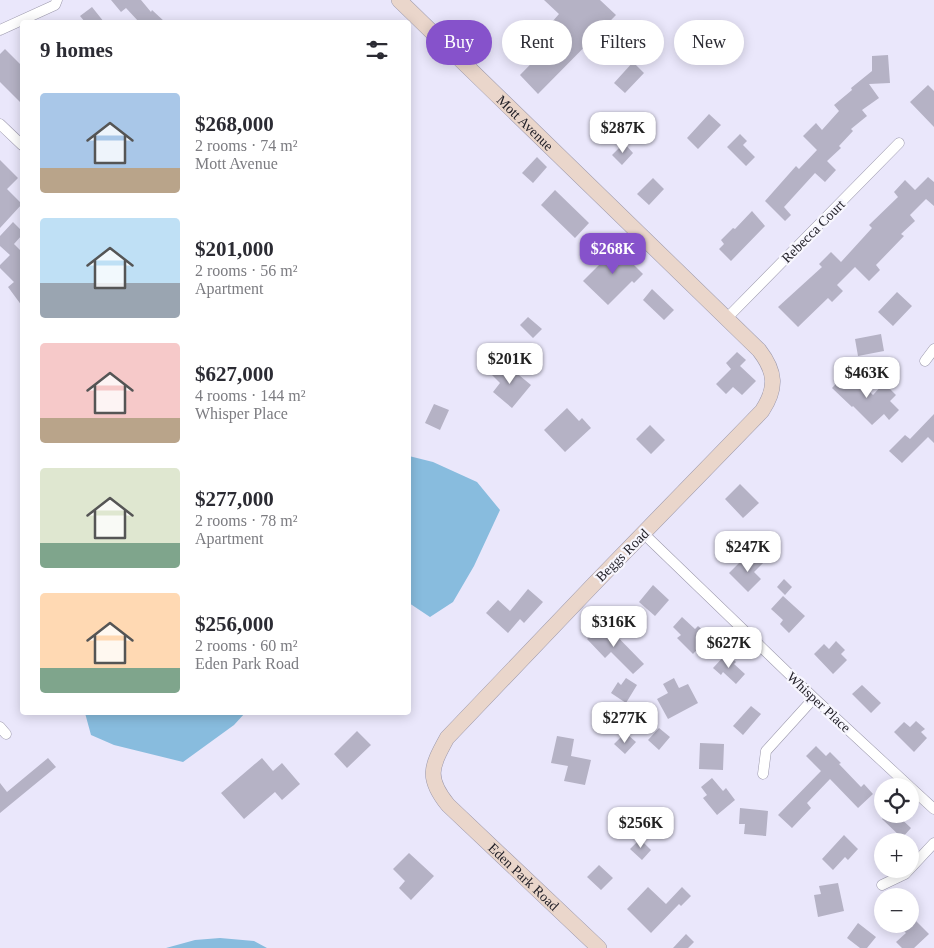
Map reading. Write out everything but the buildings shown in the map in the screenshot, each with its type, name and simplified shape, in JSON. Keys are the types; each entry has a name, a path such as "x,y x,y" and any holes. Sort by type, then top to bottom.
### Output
{"street":[{"path":"22,20 55,5 57,0"},
{"name":"Mott Avenue","path":"399,0 759,350 768,362 773,376"},
{"path":"0,30 20,21"},
{"path":"0,124 20,143"},
{"name":"Rebecca Court","path":"727,318 899,143"},
{"path":"925,361 934,349"},
{"name":"Beggs Road","path":"448,805 439,794 433,776 435,760 447,738 762,411 770,399 773,376"},
{"name":"Whisper Place","path":"643,534 900,778"},
{"path":"762,774 766,751 814,698"},
{"name":"Whisper Place","path":"919,795 934,809"},
{"name":"Eden Park Road","path":"448,805 599,948"},
{"path":"882,885 905,874 934,842"}],"water":[{"path":"411,456 433,462 477,482 500,510 474,566 453,602 430,617 411,604"},
{"path":"86,715 243,715 234,725 183,762 114,745 91,735"},
{"path":"220,938 254,941 267,948 166,948 195,940"}]}
